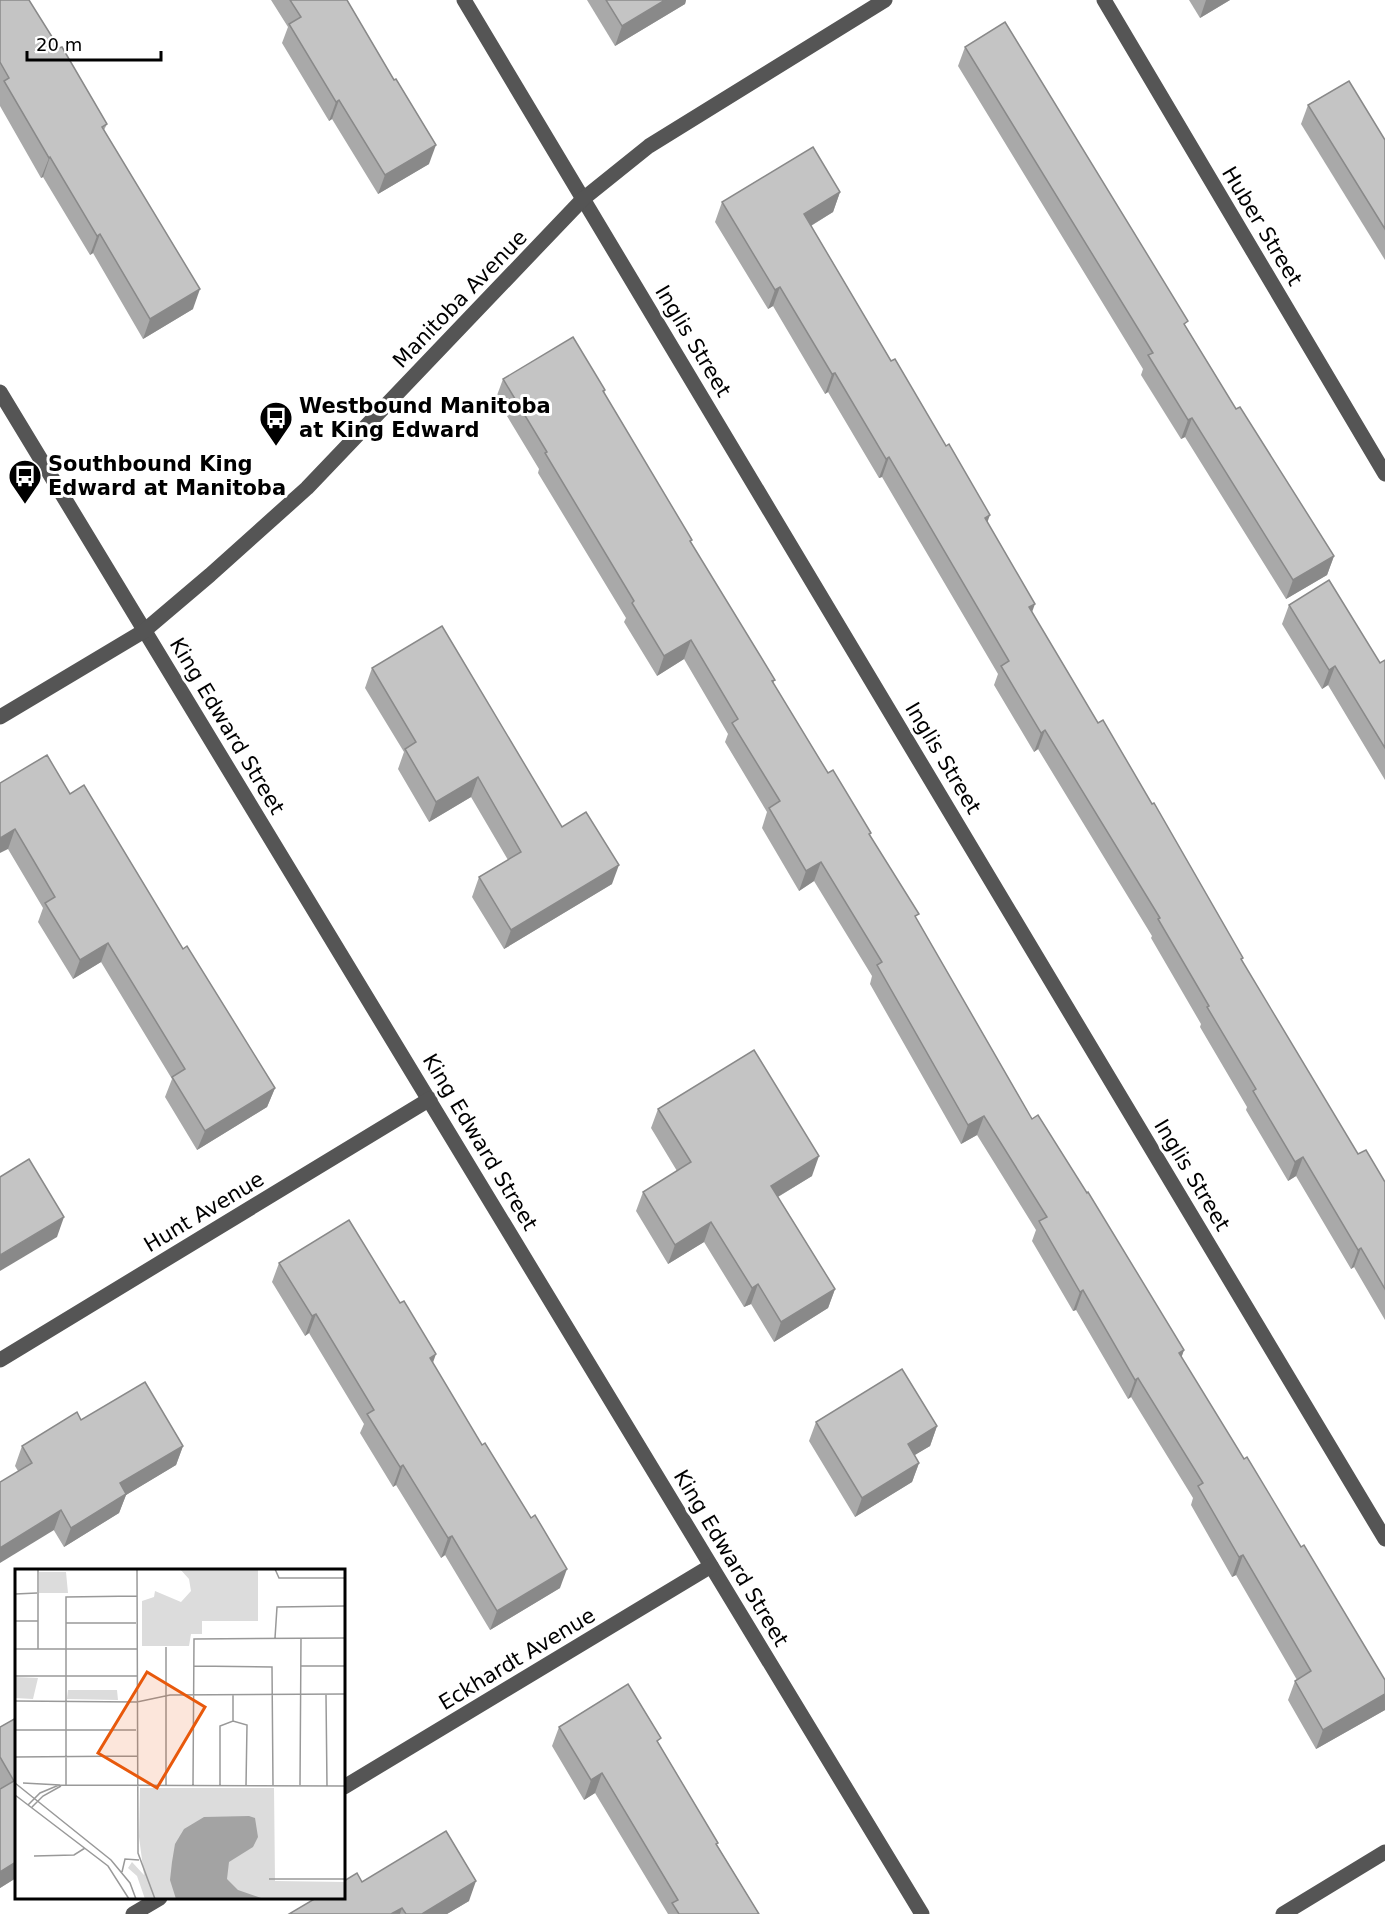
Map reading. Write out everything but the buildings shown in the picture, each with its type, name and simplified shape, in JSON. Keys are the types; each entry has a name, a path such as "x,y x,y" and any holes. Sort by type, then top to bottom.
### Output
{"street":[{"name":"Inglis Street","path":"464,0 1385,1539"},
{"name":"Manitoba Avenue","path":"0,717 144,631 307,488 583,199 649,146 885,0"},
{"name":"Huber Street","path":"1104,0 1385,474"},
{"name":"King Edward Street","path":"0,392 922,1914"},
{"name":"Hunt Avenue","path":"0,1360 430,1099"},
{"name":"Eckhardt Avenue","path":"345,1786 711,1566"},
{"path":"1283,1914 1385,1852"},
{"path":"133,1914 158,1899"}],"place":[{"name":"Westbound Manitoba at King Edward","path":"276,447"},
{"name":"Southbound King Edward at Manitoba","path":"25,505"}]}
